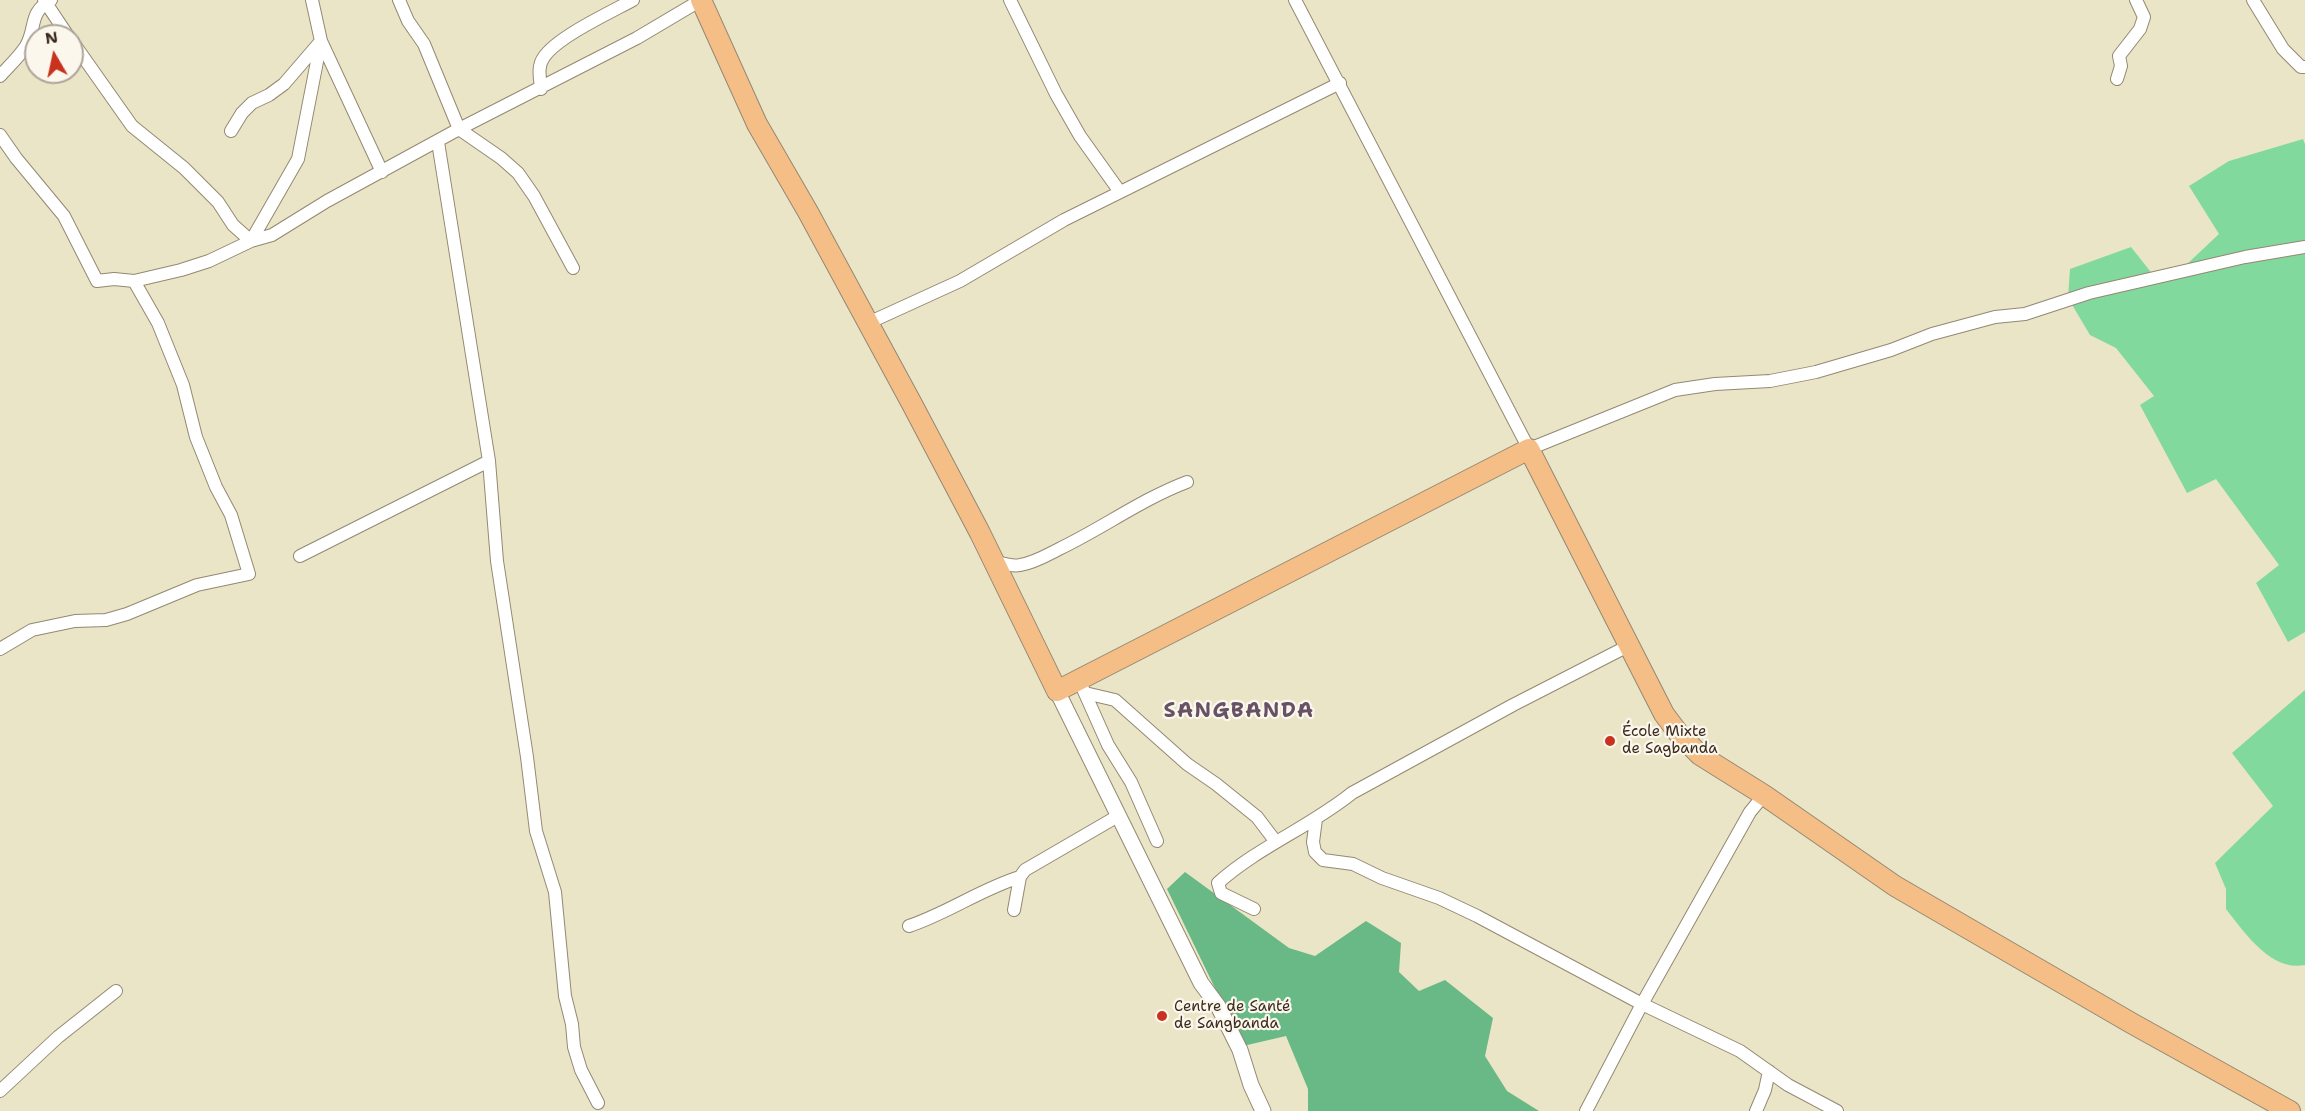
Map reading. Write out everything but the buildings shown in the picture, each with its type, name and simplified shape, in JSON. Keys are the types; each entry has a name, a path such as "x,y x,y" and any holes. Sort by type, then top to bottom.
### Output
{"main road":[{"path":"701,0 757,124 868,323 993,561 1057,691 1082,686 1529,449 1664,714 1679,734 1700,755 1764,795 1895,886 2133,1024 2290,1111"}],"street":[{"path":"312,0 321,41 382,172"},
{"path":"399,0 408,21 429,54 459,129 501,158 518,173 534,196 573,268"},
{"path":"540,89 539,69 544,56 561,41 633,0"},
{"path":"0,135 64,216 97,281 114,279 134,281 209,261 272,235 327,201 459,129 637,38 701,0"},
{"path":"1010,0 1056,94 1080,136 1120,192"},
{"path":"1295,0 1529,449 1675,390 1715,384 1770,381 1816,372 1882,353 1932,334 1995,317 2025,314 2089,293 2245,257 2305,248"},
{"path":"2117,80 2121,66 2119,56 2140,29 2144,17 2136,0"},
{"path":"2253,0 2283,48 2301,67 2305,67"},
{"path":"0,76 26,45 34,17 46,1 60,24"},
{"path":"231,130 252,103 269,95 284,84 321,41"},
{"path":"251,242 298,159 321,41"},
{"path":"84,58 132,126 184,168 218,202 233,225 251,242"},
{"path":"868,323 960,281 1064,220 1340,83"},
{"path":"438,142 489,461 497,561 536,831 555,892 564,986 574,1047 581,1070 598,1103"},
{"path":"0,649 32,630 75,621 106,620 127,614 197,585 249,574 231,515 216,488 196,437 183,385 158,323 134,281"},
{"path":"300,556 489,461"},
{"path":"993,561 1020,565 1036,560 1089,535 1160,492 1187,482"},
{"path":"1254,909 1221,893 1218,883 1276,842 1383,775 1630,645"},
{"path":"1082,686 1108,745 1131,782 1157,841"},
{"path":"1082,686 1115,700 1187,764 1257,817 1276,842"},
{"path":"1057,691 1202,983 1218,1006 1240,1050 1251,1085 1263,1111"},
{"path":"1586,1111 1642,1004 1750,812 1764,795"},
{"path":"909,926 928,920 991,888 1020,878 1032,865 1118,816"},
{"path":"1316,819 1313,842 1315,852 1323,860 1353,864 1382,878 1439,898 1477,916 1642,1004 1740,1051 1788,1085 1837,1111"},
{"path":"1014,910 1020,878"},
{"path":"0,1090 58,1037 116,991"},
{"path":"1756,1111 1765,1090 1769,1071"}],"green space":[{"path":"2303,139 2305,144 2305,632 2288,642 2256,583 2279,565 2216,479 2187,493 2140,405 2154,396 2116,348 2090,335 2068,298 2070,269 2131,247 2154,276 2186,265 2219,234 2189,186 2229,161"},
{"path":"2305,690 2305,965 2293,966 2270,956 2260,948 2226,909 2226,889 2215,863 2273,806 2232,753"},
{"path":"1185,872 1289,948 1315,956 1366,921 1401,943 1399,972 1419,991 1445,980 1493,1018 1485,1056 1507,1091 1539,1111 1308,1111 1308,1089 1286,1036 1243,1046 1167,889"}],"place":[{"name":"École Mixte de Sagbanda","path":"1610,741"},
{"name":"Centre de Santé de Sangbanda","path":"1162,1016"}],"district":[{"name":"SANGBANDA","path":"1239,712"}]}
